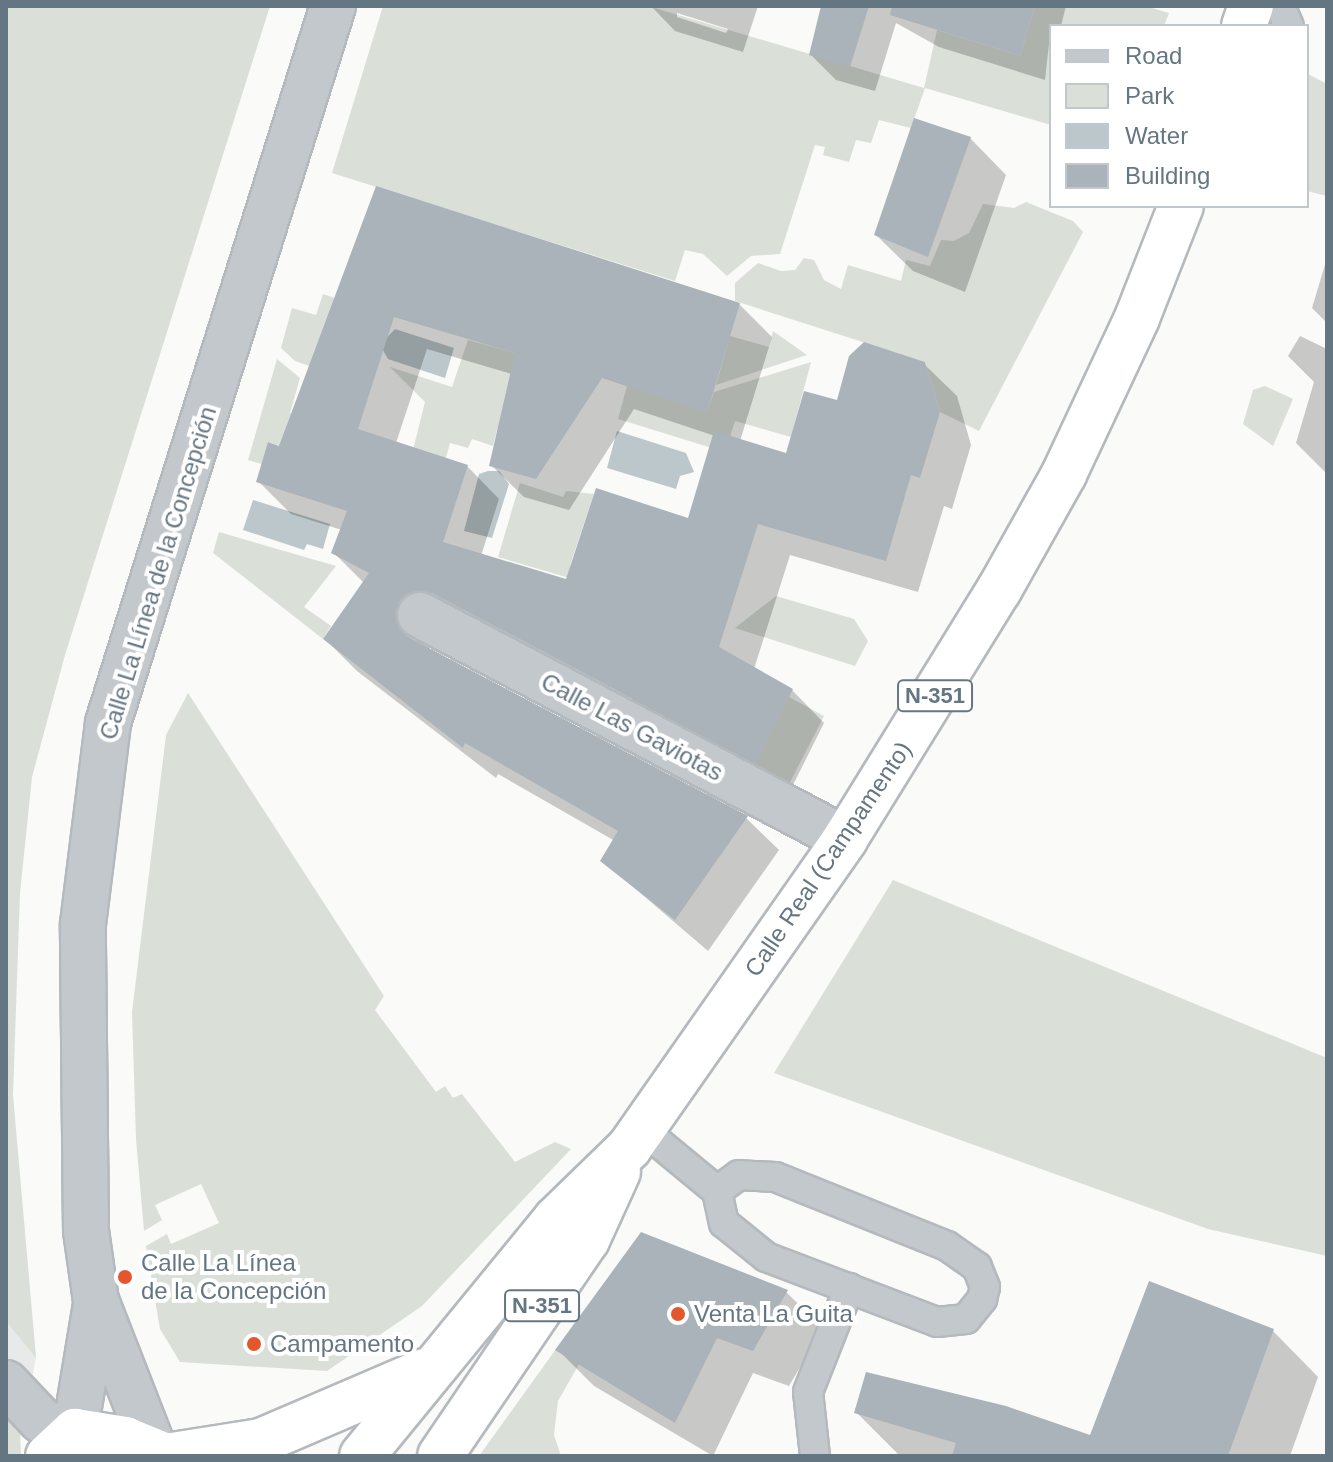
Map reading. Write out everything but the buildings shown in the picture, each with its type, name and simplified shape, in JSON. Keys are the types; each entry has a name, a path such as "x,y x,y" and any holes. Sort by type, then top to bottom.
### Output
{"highway":[{"name":"Calle Real (Campamento)","path":"430,1368 556,1219 635,1139 845,839 983,616 1064,474 1137,318 1183,208"},
{"name":"N-351","path":"440,1456 587,1240 635,1139"},
{"name":"N-351","path":"362,1456 430,1368"},
{"path":"63,1441 125,1439 163,1454 261,1441 430,1368"}],"street":[{"name":"Calle La Línea de la Concepción","path":"163,1454 96,1301 86,1231 81,1107 83,924 108,723 333,6"},
{"name":"Calle Las Gaviotas","path":"420,615 845,839"},
{"name":"Calle La Línea de la Concepción","path":"63,1441 96,1301"},
{"path":"6,1383 63,1441"}],"lane":[{"path":"635,1139 717,1191 724,1223 747,1246 937,1322 956,1324 976,1309 985,1287 977,1267 947,1246 775,1177 739,1175 717,1191"},
{"path":"815,1456 808,1392 849,1288"}],"shaded area":[{"path":"6,1164 19,1170 36,1358 31,1383 6,1403"}],"green space":[{"path":"6,6 270,6 65,655 32,777 20,893 13,1095 36,1358 6,1321"},
{"path":"383,6 648,6 924,88 937,30 1020,56 1035,6 1145,6 1169,13 1165,24 1049,24 1049,124 925,88 911,128 879,120 871,143 856,140 849,162 823,155 825,147 815,145 780,254 751,256 727,276 703,254 685,250 675,281 332,173"},
{"path":"1309,75 1327,84 1327,196 1309,192"},
{"path":"1026,202 1073,221 1083,232 979,431 940,412 925,362 735,301 735,283 758,263 781,271 795,270 804,258 814,260 824,280 841,289 848,265 901,281 906,260 930,266 941,240 954,241 969,233 983,204 1014,208"},
{"path":"323,294 386,315 327,372 295,361 281,348 292,308 316,315"},
{"path":"773,331 807,355 716,385 730,336 769,347"},
{"path":"468,340 541,360 497,430 493,446 472,439 468,448 450,443 444,465 412,454 425,402 390,367 452,387"},
{"path":"277,359 300,378 290,413 298,416 288,449 269,442 262,464 248,460"},
{"path":"811,362 791,437 735,421 725,452 618,419 627,386 707,412 714,392"},
{"path":"1265,386 1293,399 1273,446 1243,424 1253,390"},
{"path":"520,483 563,497 566,491 594,494 570,565 586,583 498,557"},
{"path":"219,532 336,566 304,607 331,626 323,639 213,553"},
{"path":"776,596 854,619 868,641 855,666 735,628"},
{"path":"650,664 789,697 824,716 789,784 631,701"},
{"path":"188,693 384,996 375,1010 436,1092 445,1086 453,1098 462,1094 515,1162 555,1142 571,1149 422,1306 327,1371 180,1362 160,1329 146,1246 167,1234 171,1244 219,1223 201,1184 155,1205 162,1220 144,1231 136,1139 132,1012 166,735"},
{"path":"893,880 1327,1058 1327,1256 1208,1229 774,1073"},
{"path":"556,1349 579,1364 558,1401 554,1435 561,1456 479,1456"},
{"path":"6,1409 20,1427 21,1456 6,1456"}],"water":[{"path":"395,329 454,348 445,378 388,359 380,345"},
{"path":"617,431 686,453 694,472 680,476 676,489 607,468"},
{"path":"499,471 509,484 492,538 464,531 479,474"},
{"path":"253,500 330,524 323,549 307,544 304,550 243,530"}],"place":[{"name":"Calle La Línea de la Concepción","path":"125,1277"},
{"name":"Venta La Guita","path":"678,1314"},
{"name":"Campamento","path":"254,1344"}]}
